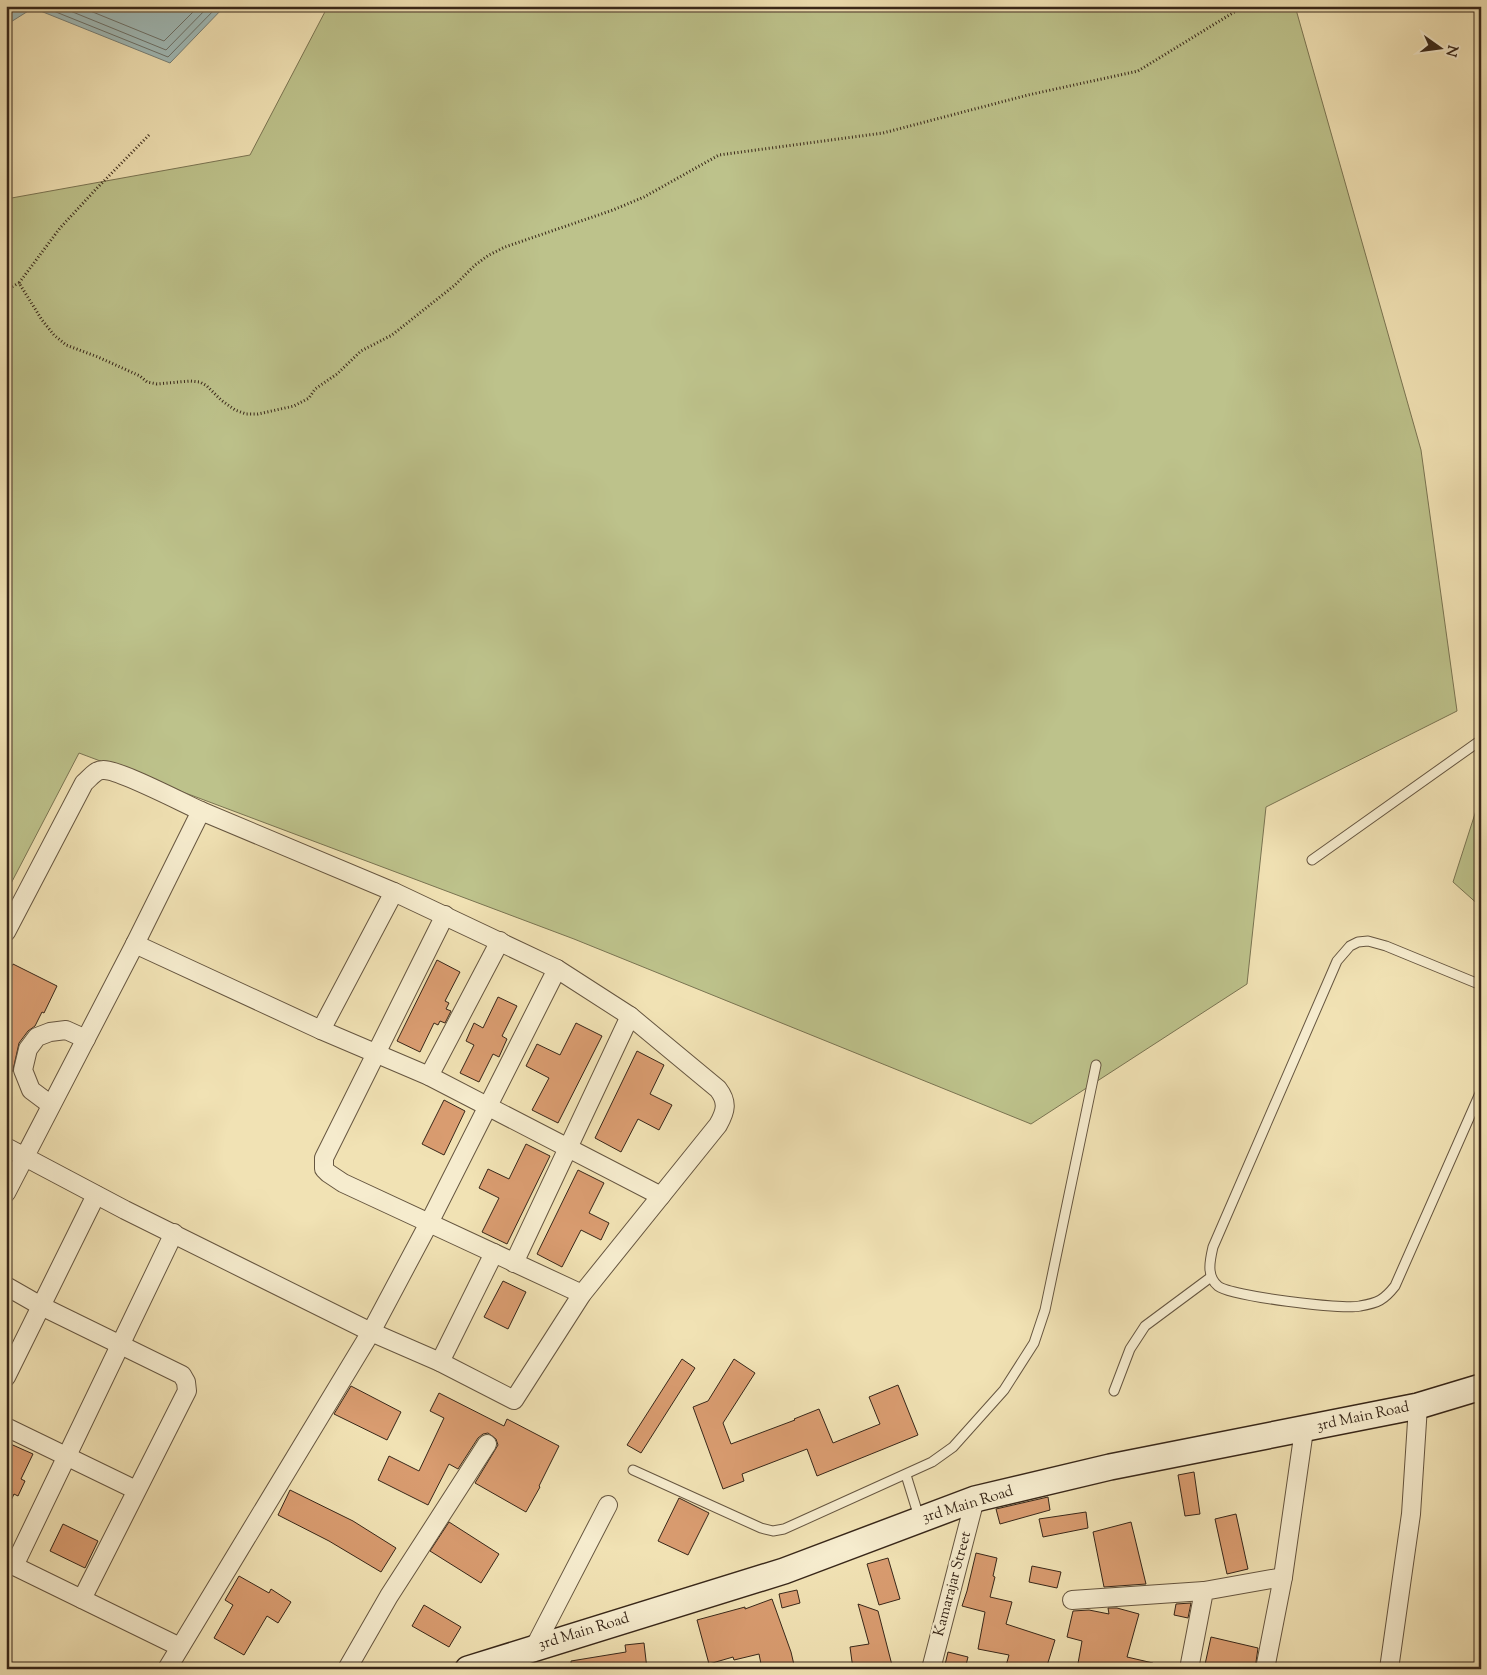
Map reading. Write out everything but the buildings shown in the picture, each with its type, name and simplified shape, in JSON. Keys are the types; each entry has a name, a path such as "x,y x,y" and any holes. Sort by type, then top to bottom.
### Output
{"street":[{"path":"6,932 84,783 95,773 104,770 121,775 201,811 394,892 557,969 630,1016 718,1089 725,1102 726,1109 718,1125 582,1294 514,1400 440,1362 372,1332 174,1234 6,1147"},
{"path":"6,1193 135,944 201,811"},
{"path":"321,1030 394,892"},
{"path":"445,915 324,1158 324,1169 328,1174 343,1183 582,1294"},
{"path":"429,1076 500,941"},
{"path":"135,944 321,1030 429,1076 661,1196"},
{"path":"167,1669 372,1332 557,969"},
{"path":"514,1263 630,1016"},
{"path":"51,1105 31,1090 23,1070 28,1049 37,1037 50,1032 66,1030 86,1039"},
{"path":"6,1377 96,1194"},
{"path":"174,1234 66,1457 10,1564 180,1647"},
{"path":"440,1362 494,1253"},
{"path":"6,1286 41,1306 182,1375 186,1382 186,1391 82,1599"},
{"name":"3rd Main Road","path":"475,1668 784,1571 975,1499 1110,1467 1418,1406 1481,1386"},
{"path":"1389,1669 1411,1514 1418,1406"},
{"path":"6,1427 136,1490"},
{"path":"1266,1669 1283,1577 1304,1430"},
{"path":"348,1669 389,1596 487,1444"},
{"name":"Kamarajar Street","path":"931,1669 975,1499"},
{"path":"534,1648 608,1505"},
{"path":"1072,1600 1204,1591 1283,1577"},
{"path":"1189,1669 1204,1591"}],"lane":[{"path":"1312,860 1481,740"},
{"path":"1481,985 1386,946 1368,941 1358,942 1350,946 1336,961 1213,1247 1209,1263 1211,1278 1217,1286 1225,1290 1332,1307 1358,1307 1386,1298 1395,1286 1481,1091"},
{"path":"633,1470 761,1528 773,1531 784,1529 932,1462 953,1447 1004,1390 1034,1343 1046,1310 1096,1065"},
{"path":"1114,1390 1130,1349 1145,1326 1211,1278"},
{"path":"906,1474 919,1520"}],"path":[{"path":"19,283 48,328 66,345 140,376 147,382 157,384 200,382 229,406 246,414 276,411 294,406 309,398 316,389 337,374 361,351 392,335 455,285 489,254 613,210 644,197 719,155 883,132 1028,95 1138,71 1244,6"},
{"path":"6,290 19,283 60,228 149,135"}],"green space":[{"path":"328,6 1295,6 1421,450 1457,711 1266,807 1247,984 1031,1124 574,939 79,753 6,893 6,199 250,155"},
{"path":"1481,795 1481,907 1453,882"}],"water":[{"path":"6,6 225,6 170,63 33,8 6,25"}]}
